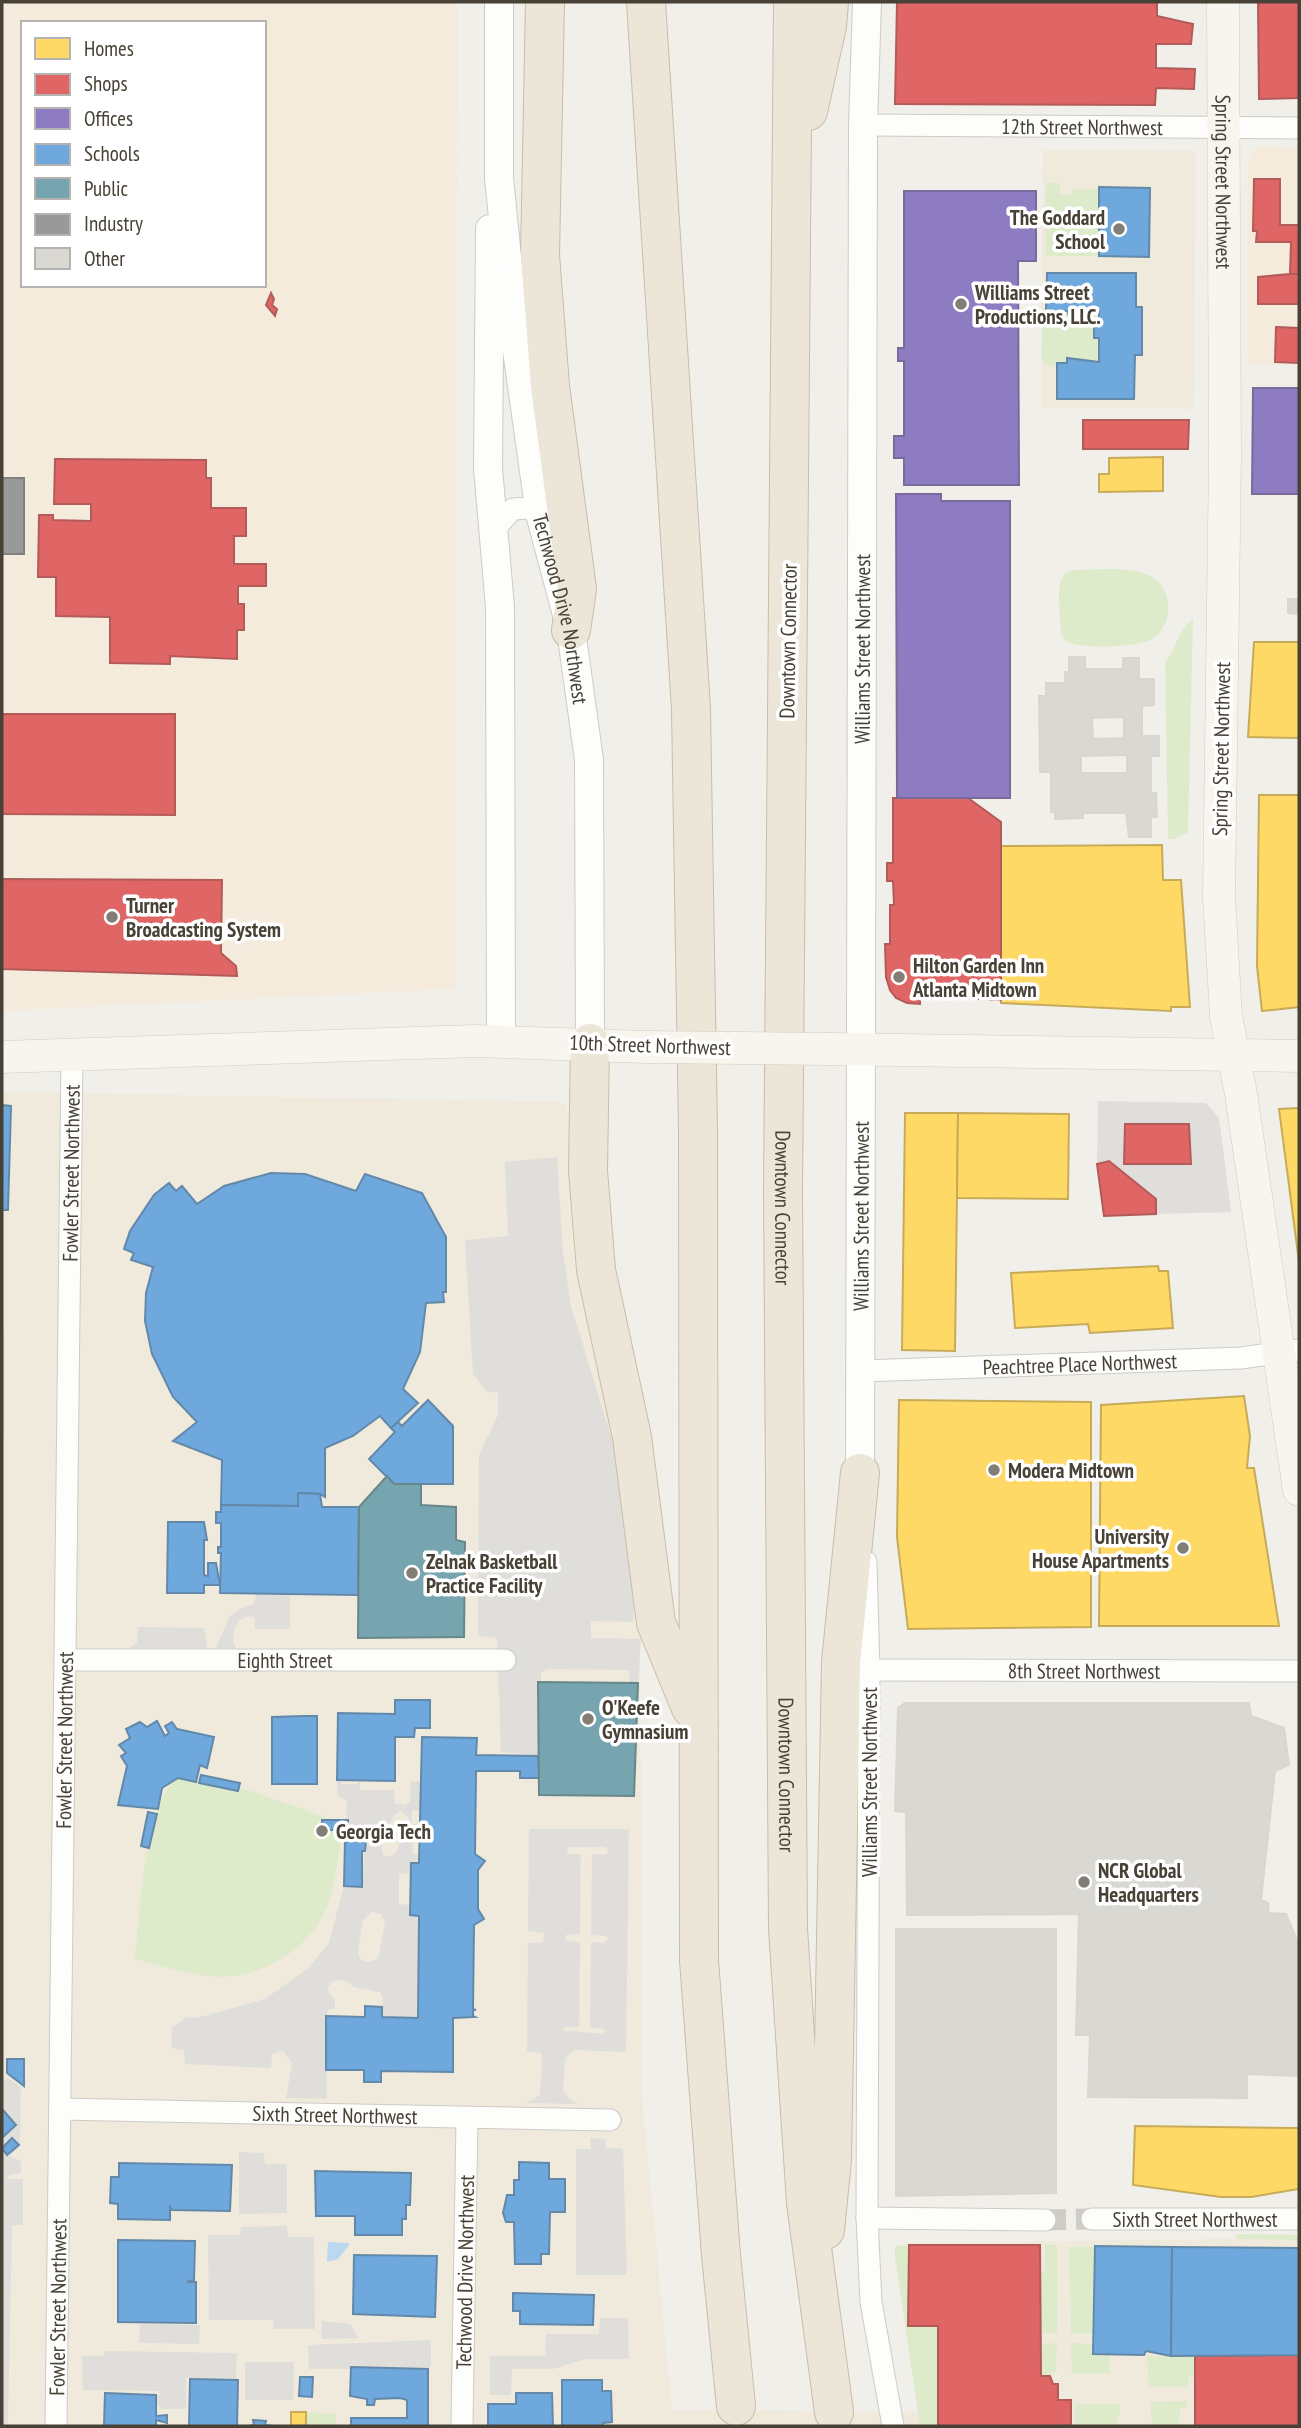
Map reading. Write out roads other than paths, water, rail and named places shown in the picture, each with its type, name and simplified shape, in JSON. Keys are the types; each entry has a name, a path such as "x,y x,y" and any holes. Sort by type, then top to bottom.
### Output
{"highway":[{"path":"545,2 540,255 550,386 577,589 571,630"},
{"path":"646,2 691,709 698,1130 698,1726 702,2018 736,2406"},
{"name":"Downtown Connector","path":"793,2 783,1190 785,1721 789,1943 799,2122 815,2291 834,2412"},
{"path":"792,178 827,26 829,2"},
{"path":"590,1043 588,1171 596,1270 632,1437 656,1623 698,1726"},
{"path":"815,2291 826,2226 832,2160 841,1662 860,1473"}],"main road":[{"name":"Spring Street Northwest","path":"1223,2 1225,128 1219,897 1226,1016 1289,1351 1299,1490"},
{"name":"10th Street Northwest","path":"2,1057 500,1041 647,1047 1299,1056"}],"street":[{"name":"Techwood Drive Northwest","path":"499,2 499,178 515,336 540,514 571,630 589,760 590,1043"},
{"name":"Williams Street Northwest","path":"867,2 845,1049 861,1371 860,1473 869,1670 867,2218 871,2302 892,2426"},
{"name":"12th Street Northwest","path":"863,125 1299,128"},
{"name":"Techwood Drive Northwest","path":"499,178 491,212 488,243 488,468 500,607 500,1041"},
{"path":"494,529 513,509 530,508 540,514"},
{"name":"Fowler Street Northwest","path":"56,2426 72,1056"},
{"name":"Peachtree Place Northwest","path":"861,1371 1241,1357 1289,1351"},
{"name":"Eighth Street","path":"65,1661 505,1660"},
{"name":"8th Street Northwest","path":"869,1670 1299,1671"},
{"name":"Sixth Street Northwest","path":"60,2109 610,2120"},
{"name":"Techwood Drive Northwest","path":"462,2426 467,2118"},
{"path":"867,2218 1045,2220"},
{"name":"Sixth Street Northwest","path":"1092,2219 1299,2220"}],"water":[{"path":"328,2242 349,2245 338,2259 327,2262"}],"tunnel":[{"path":"1045,2220 1092,2219"}],"place":[{"name":"The Goddard School","path":"1119,229"},
{"name":"Williams Street Productions, LLC.","path":"961,304"},
{"name":"Turner Broadcasting System","path":"112,917"},
{"name":"Hilton Garden Inn Atlanta Midtown","path":"899,977"},
{"name":"Modera Midtown","path":"994,1470"},
{"name":"University House Apartments","path":"1183,1548"},
{"name":"Zelnak Basketball Practice Facility","path":"412,1573"},
{"name":"O'Keefe Gymnasium","path":"588,1719"},
{"name":"Georgia Tech","path":"322,1831"},
{"name":"NCR Global Headquarters","path":"1084,1882"}]}
